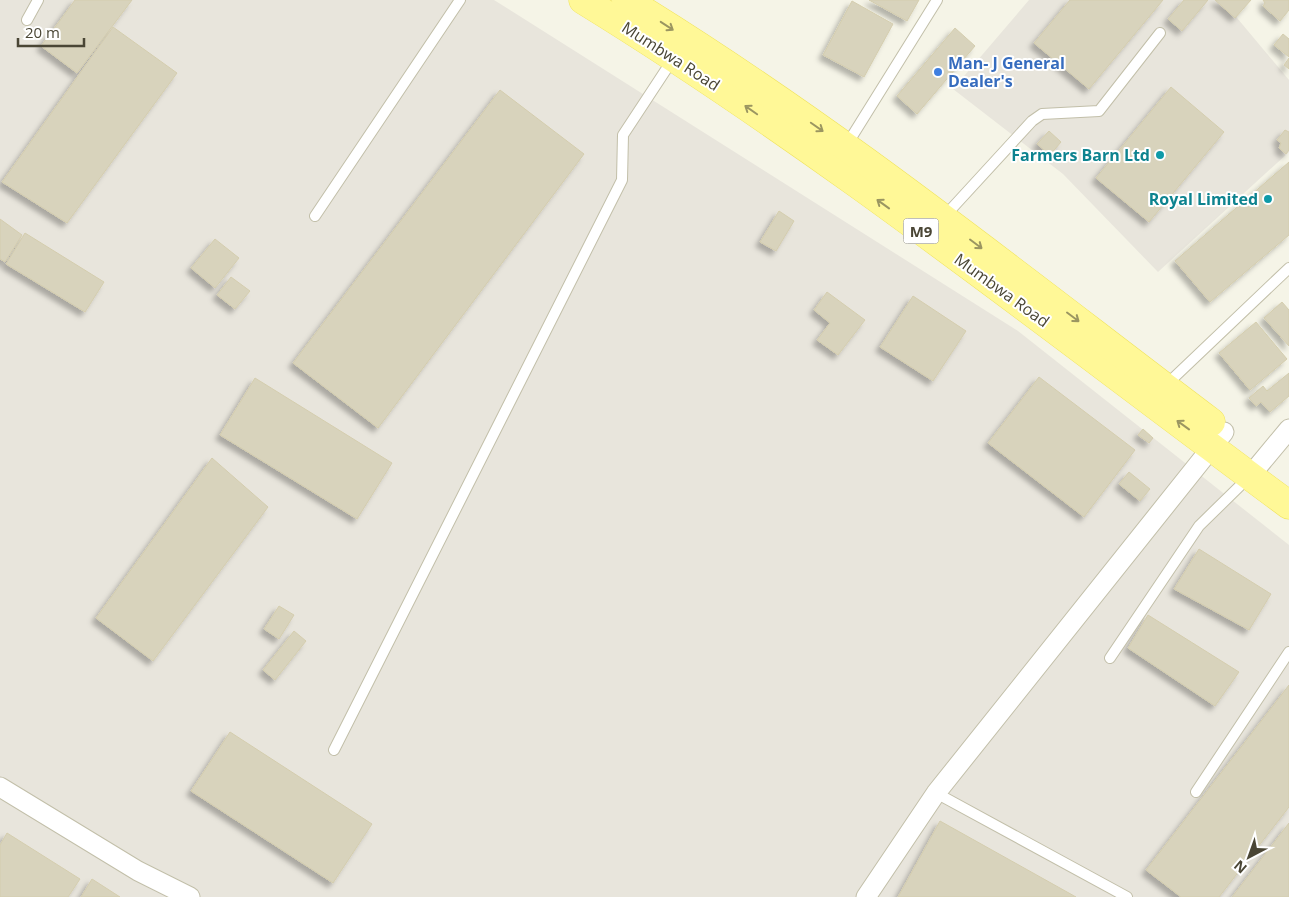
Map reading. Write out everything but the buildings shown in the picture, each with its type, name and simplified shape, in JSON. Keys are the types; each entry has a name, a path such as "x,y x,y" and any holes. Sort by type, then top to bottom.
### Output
{"main road":[{"name":"Mumbwa Road","path":"584,0 673,58 857,185 1219,440 1255,469 1289,505"},
{"name":"Mumbwa Road","path":"626,0 734,69 845,147 1164,387 1219,440"},
{"name":"Mumbwa Road","path":"1255,469 1289,482"}],"street":[{"path":"1255,469 1289,429"},
{"path":"866,897 936,793 1219,440"},
{"path":"0,787 138,871 190,897"}],"lane":[{"path":"27,20 38,0"},
{"path":"315,216 460,0"},
{"path":"845,147 937,0"},
{"path":"942,219 1032,121 1042,114 1099,111 1160,33"},
{"path":"334,750 622,180 622,135 673,58"},
{"path":"1164,387 1289,268"},
{"path":"1110,658 1199,526 1255,469"},
{"path":"1196,792 1289,652"},
{"path":"936,793 1127,897"}],"shaded area":[{"path":"0,0 494,0 1018,331 1289,545 1289,897 0,897"},
{"name":"Farmers Barn Ltd","path":"1029,0 1222,0 1289,80 1289,152 1158,272 1063,174 953,89"}],"place":[{"name":"Man- J General Dealer's","path":"938,72"},
{"name":"Farmers Barn Ltd","path":"1160,155"},
{"name":"Royal Limited","path":"1268,199"}]}
